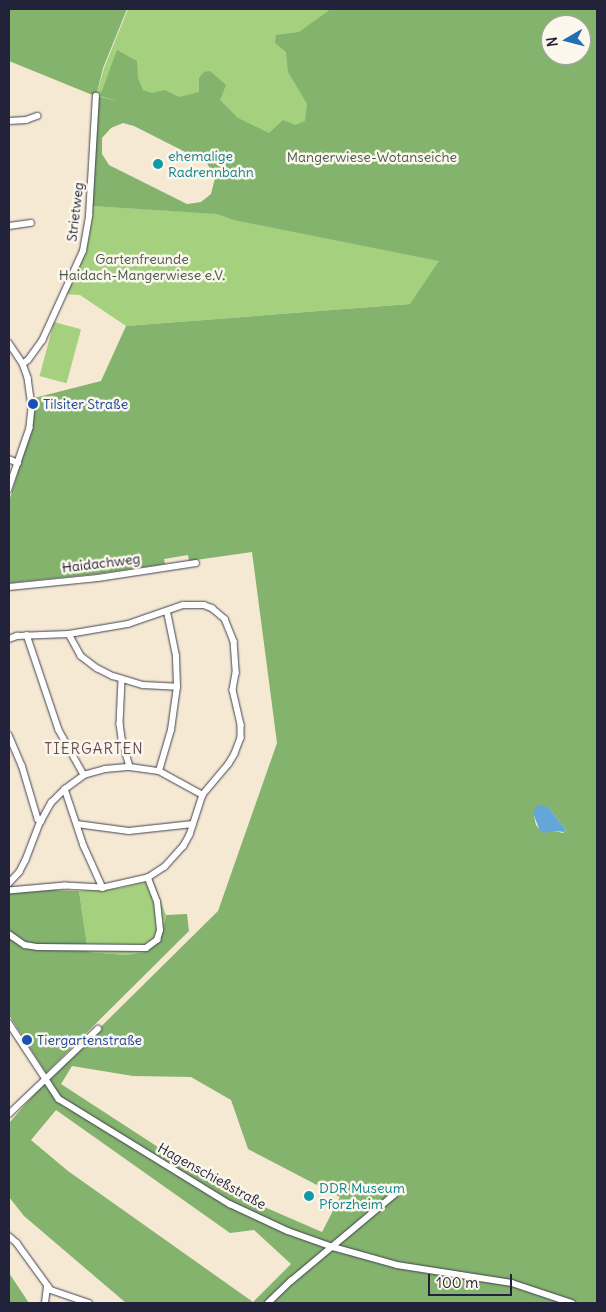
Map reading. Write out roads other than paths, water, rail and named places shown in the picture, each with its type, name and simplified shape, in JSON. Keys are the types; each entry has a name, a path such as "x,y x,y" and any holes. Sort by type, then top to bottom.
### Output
{"street":[{"name":"Strietweg","path":"23,364 42,341 83,251 89,216 96,96"},
{"path":"9,121 37,116"},
{"path":"9,226 31,224"},
{"path":"9,343 23,364 28,378 32,408 30,428 9,490"},
{"path":"9,459 18,462"},
{"name":"Haidachweg","path":"9,587 98,578 196,563"},
{"path":"9,639 27,635 68,634 128,624 191,604 212,608 224,619 230,628 234,642 236,672 232,690 240,725 240,743 229,764 203,795 187,840 174,859 148,878 103,888 65,886 9,891"},
{"path":"159,771 171,730 177,687 176,656 167,612"},
{"path":"68,634 81,656 97,668 122,680 143,686 177,687"},
{"path":"27,635 60,730 84,775"},
{"path":"122,680 120,701 121,732 130,767"},
{"path":"9,735 22,765 38,819 41,822"},
{"path":"9,884 20,872 51,803 64,788 84,775 105,769 130,767 159,771 203,795"},
{"path":"64,788 103,888"},
{"path":"77,824 129,831 193,824"},
{"path":"9,934 25,945 38,947 146,948 157,940 160,930 157,902 148,878"},
{"name":"Hagenschießstraße","path":"9,1023 59,1099 230,1204 288,1231 333,1247 397,1264 512,1283 572,1303"},
{"path":"9,1114 98,1029"},
{"path":"268,1303 291,1281 396,1194"},
{"path":"9,1236 30,1260 47,1286 61,1294 89,1303"},
{"path":"45,1303 47,1286"}],"water":[{"path":"537,805 548,807 566,830 564,832 544,833 540,831 533,813"}],"place":[{"name":"ehemalige Radrennbahn","path":"158,164"},
{"name":"Tilsiter Straße","path":"33,404"},
{"name":"Tiergartenstraße","path":"27,1040"},
{"name":"DDR Museum Pforzheim","path":"309,1196"}],"district":[{"name":"TIERGARTEN","path":"94,749"}],"park label":[{"name":"Mangerwiese-Wotanseiche","path":"372,157"},
{"name":"Gartenfreunde Haidach-Mangerwiese e.V.","path":"142,268"}]}
